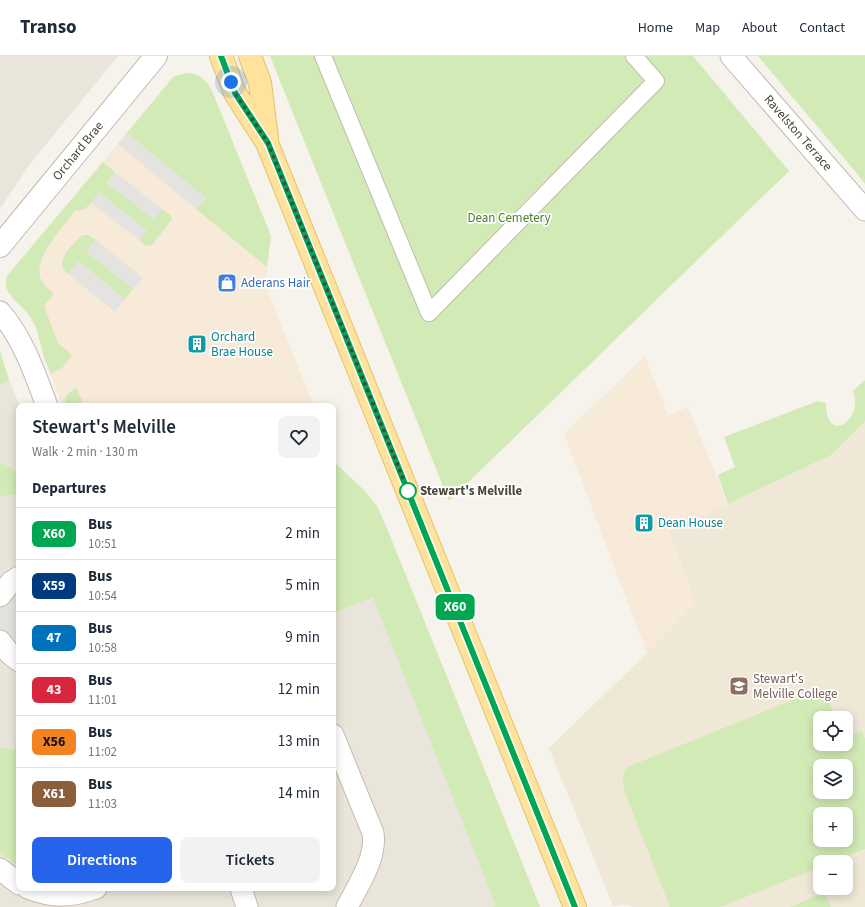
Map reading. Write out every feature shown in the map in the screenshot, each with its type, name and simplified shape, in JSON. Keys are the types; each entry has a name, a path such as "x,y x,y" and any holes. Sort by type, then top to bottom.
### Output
{"main road":[{"path":"221,56 235,93 268,143 575,907"},
{"path":"250,56 260,83 268,143"}],"street":[{"name":"Orchard Brae","path":"0,246 156,56"},
{"path":"323,56 429,313 656,82 634,56"},
{"name":"Ravelston Terrace","path":"732,56 865,210"},
{"path":"0,312 23,347 46,403"},
{"path":"0,596 10,582 16,579"},
{"path":"0,641 10,654 16,659"},
{"path":"336,742 371,828 374,839 374,850 371,860 347,907"},
{"path":"0,869 16,882"},
{"path":"36,891 63,896 80,894 88,891"},
{"path":"242,891 247,907"}],"shaded area":[{"path":"0,56 118,56 30,164 0,209"},
{"path":"188,73 199,76 207,81 212,91 271,236 265,284 313,403 61,403 44,356 37,330 28,314 7,290 5,284 7,276 174,76"},
{"path":"127,133 206,198 196,209 118,144"},
{"path":"115,172 162,209 154,220 107,182"},
{"path":"99,193 147,230 139,240 91,203"},
{"path":"96,240 143,278 133,289 86,251"},
{"path":"78,262 125,299 115,312 68,274"},
{"path":"0,351 9,380 19,403 16,403 16,891 336,891 336,591 401,564 540,907 0,907"},
{"path":"645,356 668,415 688,407 728,504 669,530 697,603 647,653 564,434"},
{"name":"Stewart's Melville College","path":"865,421 865,907 633,907 623,904 613,906 549,748 696,603 669,530 831,455"},
{"path":"16,580 16,658 0,641 0,596"}],"green space":[{"name":"Dean Cemetery","path":"270,56 693,56 789,171 449,501"},
{"path":"758,56 865,56 865,184 854,170"},
{"path":"188,73 202,78 212,91 271,236 267,267 196,209 206,198 127,133 174,76"},
{"path":"103,162 115,172 107,183 154,219 162,209 171,216 172,219 152,245 150,246 143,244 139,240 146,230 99,193 86,207 79,211 75,211 63,226 43,255 40,265 40,275 43,283 54,294 44,306 58,343 72,355 63,367 51,374 32,319 12,297 6,287 7,276"},
{"path":"88,235 96,240 87,252 133,289 125,299 79,262 68,274 64,269 62,264 65,254 81,236"},
{"path":"0,351 9,380 0,384"},
{"path":"865,380 865,421 831,455 728,504 718,475 735,467 724,437 818,401 826,403 827,416 831,423 837,426 844,424 854,411 855,402 853,391"},
{"path":"76,387 83,403 65,403 66,396"},
{"path":"0,463 11,468 16,473 16,494 0,496"},
{"path":"336,464 364,490 377,506 540,907 492,907 496,905 373,597 336,612"},
{"path":"823,688 833,711 813,711 813,751 853,751 853,735 862,731 865,739 865,849 850,855 813,855 813,870 720,907 670,907 625,793 623,778 628,768 632,765"},
{"path":"16,742 16,865 0,853 0,747 14,750"},
{"path":"818,895 826,895 831,907 790,907"}],"bus line":[{"name":"X60","path":"221,56 235,93 268,143 575,907"}],"place":[{"name":"Aderans Hair","path":"227,283"},
{"name":"Orchard Brae House","path":"197,344"},
{"name":"Stewart's Melville","path":"408,491"},
{"name":"Dean House","path":"644,523"},
{"name":"Stewart's Melville College","path":"739,686"}],"route":[{"path":"231,82 235,93 268,143 410,496 408,491"}]}
